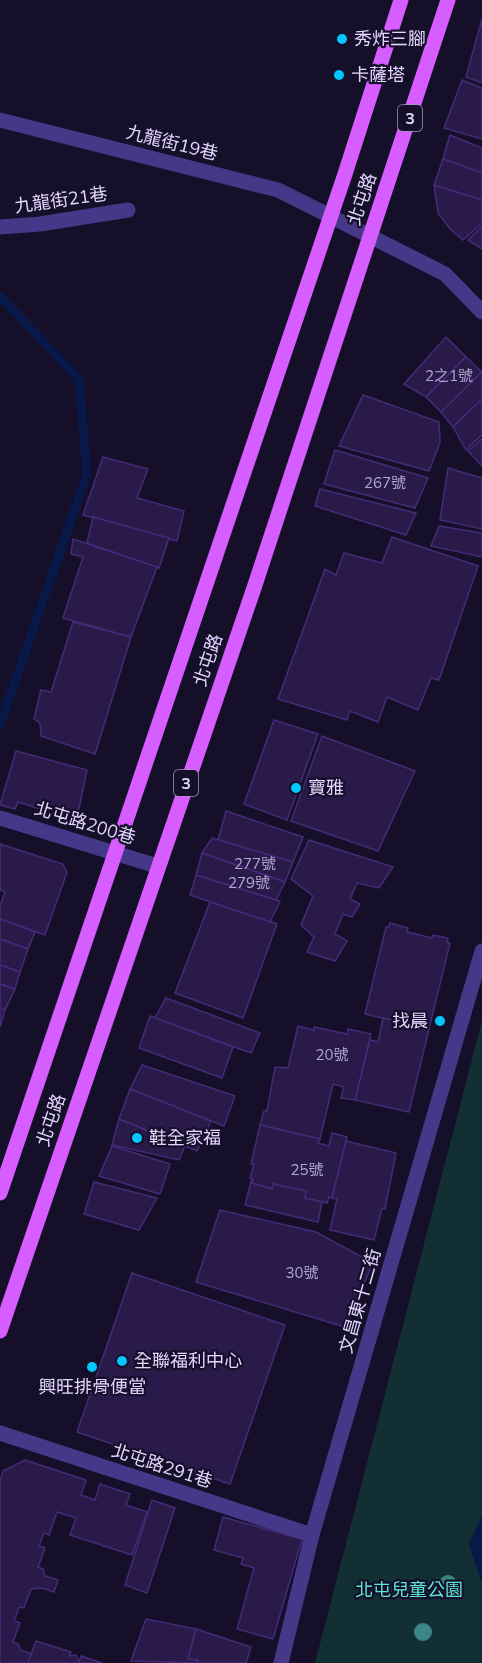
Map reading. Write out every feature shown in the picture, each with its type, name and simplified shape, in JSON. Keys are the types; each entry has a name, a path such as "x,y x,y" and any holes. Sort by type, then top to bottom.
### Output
{"main road":[{"name":"北屯路","path":"0,1193 401,0"},
{"name":"北屯路","path":"0,1331 157,866 262,565 448,0"}],"street":[{"name":"九龍街19巷","path":"0,120 278,190 445,273 482,312"},
{"name":"九龍街21巷","path":"0,227 128,210"},
{"name":"北屯路200巷","path":"0,818 157,866"},
{"name":"文昌東十二街","path":"281,1663 312,1535 482,951"},
{"name":"北屯路291巷","path":"0,1433 312,1535"}],"green space":[{"name":"北屯兒童公園","path":"482,1021 482,1663 315,1663"}],"water":[{"path":"482,1515 482,1584 469,1544"}],"building":[{"path":"482,19 482,83 466,77"},
{"path":"462,80 482,88 482,139 444,128"},
{"path":"450,135 482,148 482,173 443,159"},
{"path":"443,159 482,173 482,200 434,185"},
{"path":"434,185 482,200 482,223 463,240 451,230 438,213"},
{"path":"482,226 482,249 468,240"},
{"path":"446,337 466,357 426,397 404,384"},
{"path":"466,357 482,372 441,412 426,397"},
{"path":"482,372 482,399 453,427 441,412"},
{"path":"363,395 439,422 440,443 429,471 339,446"},
{"path":"482,399 482,435 466,450 453,427"},
{"path":"482,439 482,466 468,451"},
{"path":"335,450 428,478 415,508 324,484"},
{"path":"103,457 148,469 137,498 184,511 177,541 83,515"},
{"path":"448,468 482,478 482,529 440,520"},
{"path":"320,489 416,513 406,535 315,506"},
{"path":"93,517 169,538 159,568 87,543"},
{"path":"439,526 482,533 482,557 431,546"},
{"path":"392,537 478,566 439,680 431,678 418,710 387,697 378,722 350,711 347,720 278,699 325,569 336,575 344,553 382,563"},
{"path":"73,539 157,567 131,637 63,618 83,557 71,554"},
{"path":"73,622 131,637 95,754 41,736 40,723 34,719 41,690 51,692"},
{"path":"274,720 318,734 287,820 244,804"},
{"path":"322,736 415,771 378,851 291,821"},
{"path":"16,751 87,770 79,809 64,817 18,802 15,809 0,805"},
{"path":"226,811 303,837 293,862 218,840"},
{"path":"212,838 293,862 285,882 202,853"},
{"path":"309,840 393,867 379,888 357,883 350,899 360,904 352,917 343,914 335,934 347,941 335,961 307,952 314,937 301,925 313,896 291,879"},
{"path":"0,844 63,864 67,872 45,935 0,919 0,906 5,892 0,890"},
{"path":"202,853 285,882 276,900 196,875"},
{"path":"196,875 280,901 270,922 190,895"},
{"path":"210,902 277,924 243,1018 175,993"},
{"path":"0,919 35,932 28,949 0,939"},
{"path":"390,923 408,928 407,932 432,938 433,935 448,938 447,942 450,943 429,1029 365,1014 386,927 389,927"},
{"path":"0,939 28,949 20,972 0,965"},
{"path":"0,965 20,972 15,989 0,984"},
{"path":"0,984 15,989 5,1010 0,1008"},
{"path":"166,998 260,1033 251,1053 155,1018"},
{"path":"0,1008 5,1010 0,1027"},
{"path":"150,1016 233,1047 222,1078 139,1048"},
{"path":"383,1018 429,1029 409,1112 355,1100 370,1040 378,1042"},
{"path":"298,1026 347,1034 348,1029 371,1034 355,1100 341,1098 344,1087 333,1084 320,1139 260,1125 264,1111 267,1111 275,1067 288,1068"},
{"path":"142,1065 235,1096 224,1126 130,1089"},
{"path":"130,1089 211,1121 197,1151 119,1119"},
{"path":"119,1119 185,1146 179,1160 112,1145"},
{"path":"260,1125 320,1139 318,1143 329,1146 332,1133 347,1137 332,1198 329,1197 327,1203 305,1198 306,1191 273,1184 272,1189 252,1183 253,1179 250,1178 254,1164 251,1164"},
{"path":"346,1141 396,1153 385,1209 382,1208 374,1240 330,1230 337,1199 332,1198"},
{"path":"112,1146 170,1164 160,1194 99,1176"},
{"path":"252,1178 252,1183 272,1189 273,1184 306,1191 305,1198 322,1202 318,1222 245,1205"},
{"path":"94,1182 157,1198 139,1230 84,1214"},
{"path":"220,1210 316,1232 373,1263 345,1327 196,1282"},
{"path":"132,1273 285,1325 230,1484 77,1432"},
{"path":"25,1460 86,1480 81,1495 95,1500 100,1484 130,1494 126,1505 147,1512 132,1555 70,1535 76,1518 57,1512 49,1535 44,1533 39,1546 45,1548 38,1567 43,1569 45,1576 58,1580 54,1592 42,1588 31,1589 24,1608 19,1607 14,1621 20,1623 13,1642 18,1644 21,1650 32,1654 28,1663 0,1663 0,1481 3,1471"},
{"path":"152,1500 175,1508 147,1593 125,1585"},
{"path":"223,1517 302,1539 273,1639 237,1629 254,1568 241,1564 243,1558 214,1550"},
{"path":"146,1619 196,1629 188,1659 198,1660 198,1663 131,1661"},
{"path":"196,1629 251,1647 246,1663 198,1663 198,1660 188,1659"},
{"path":"36,1641 71,1652 69,1656 76,1655 79,1662 81,1656 102,1663 28,1663"}],"waterway":[{"path":"0,296 79,379 87,474 0,725"}],"place":[{"name":"秀炸三腳","path":"342,39"},
{"name":"卡薩塔","path":"339,75"},
{"name":"寶雅","path":"296,788"},
{"name":"找晨","path":"440,1021"},
{"name":"鞋全家福","path":"137,1138"},
{"name":"全聯福利中心","path":"122,1361"},
{"name":"興旺排骨便當","path":"92,1367"}]}
